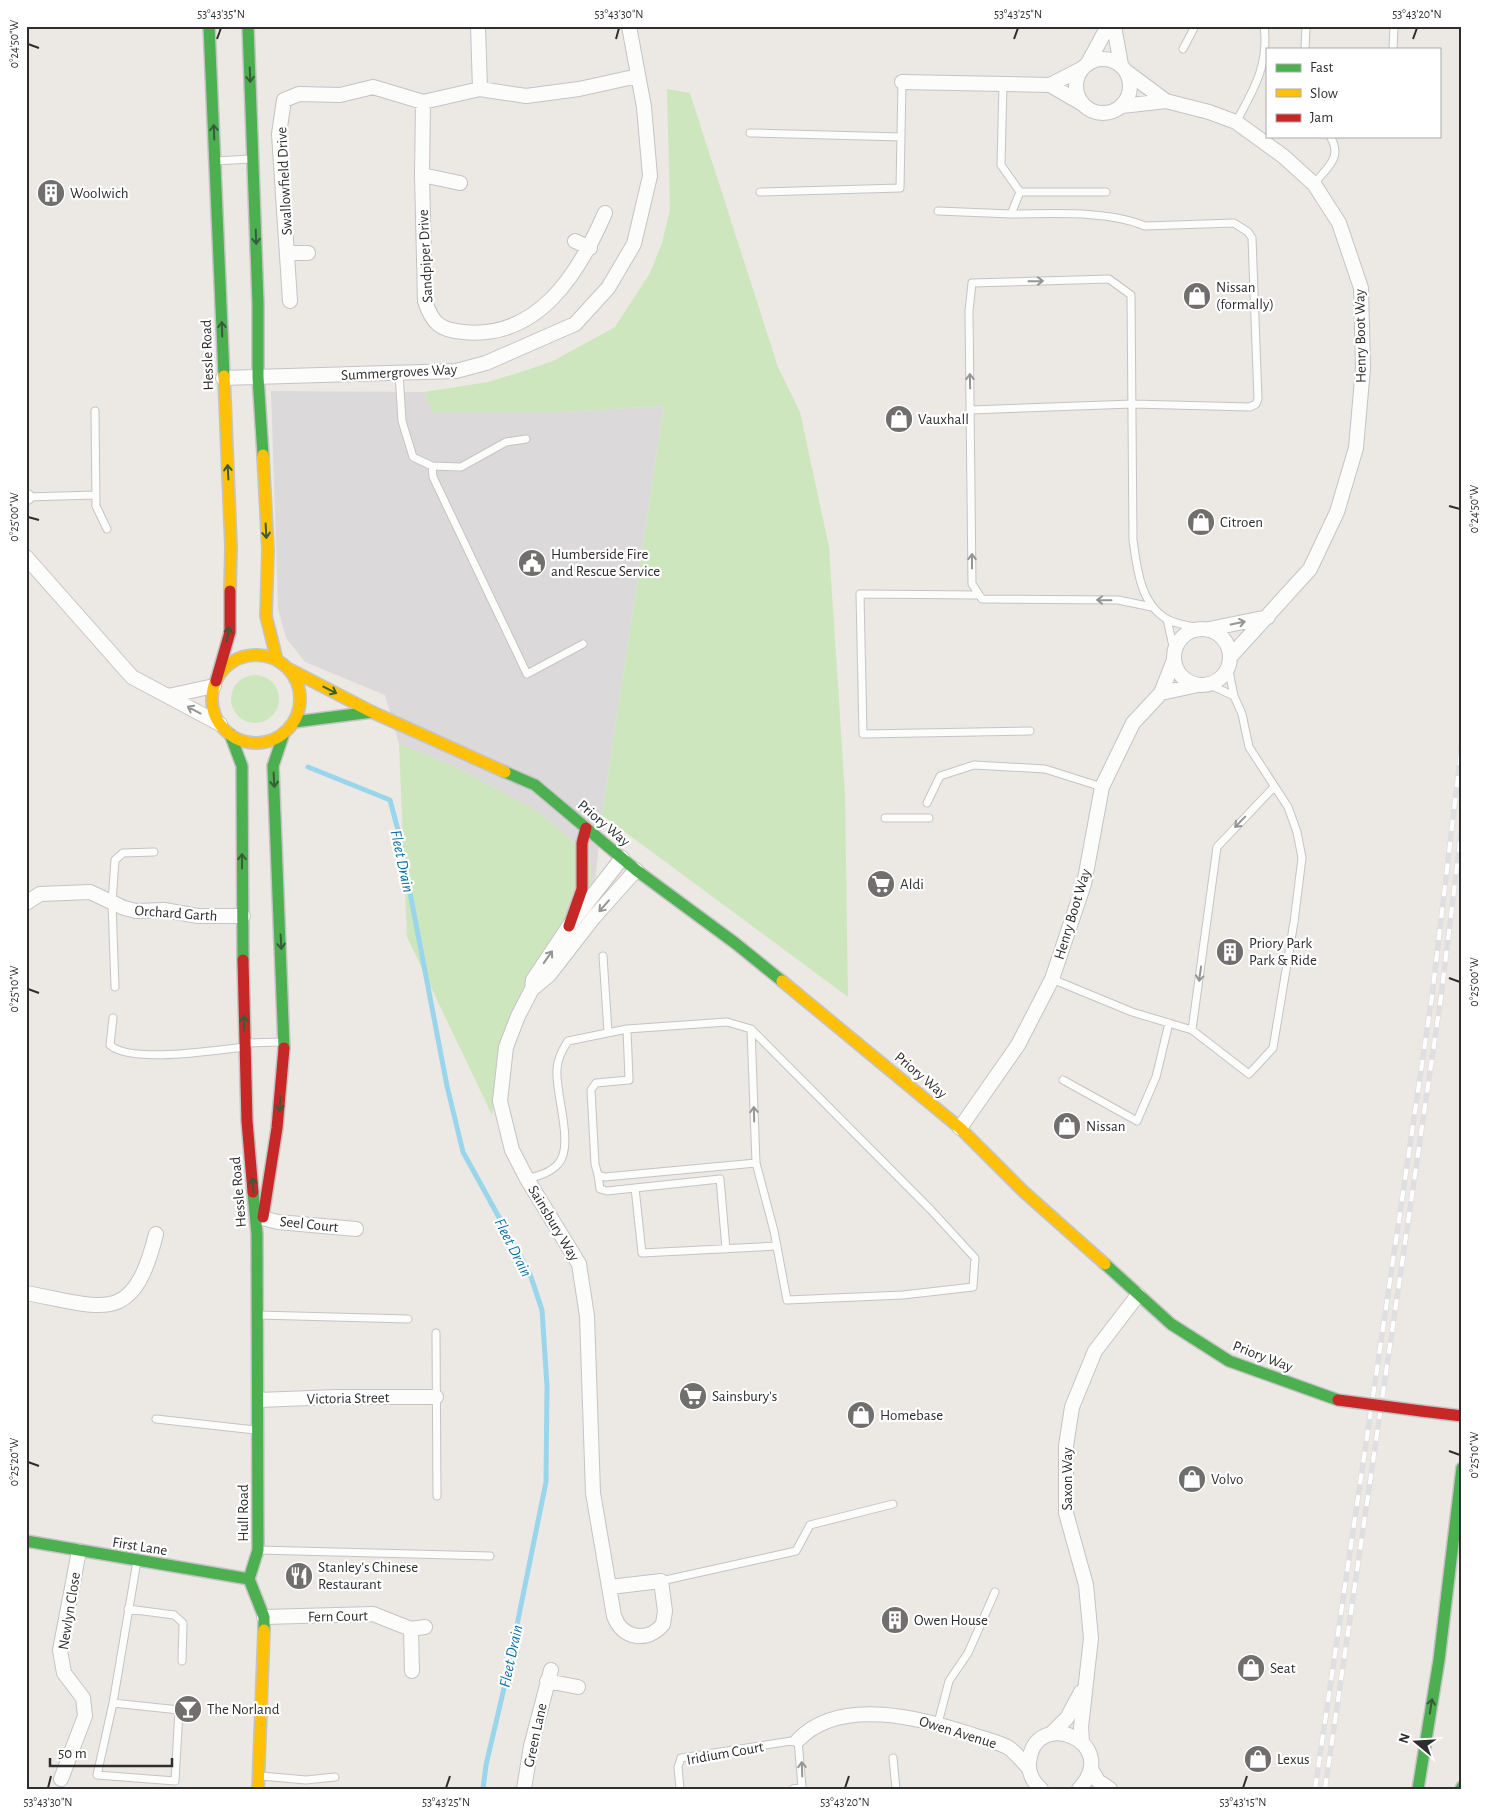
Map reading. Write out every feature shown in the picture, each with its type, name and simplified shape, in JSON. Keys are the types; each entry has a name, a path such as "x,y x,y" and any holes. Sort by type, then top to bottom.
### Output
{"main road":[{"name":"Hessle Road","path":"209,26 231,547 230,632 215,684"},
{"path":"248,26 258,303 258,378 268,550 266,616 277,660"},
{"path":"249,655 264,655 277,660 288,669 296,681 300,694 299,709 294,722 284,733 272,740 257,743 243,741 230,734 220,724 213,706 215,684 224,669 236,660 249,655"},
{"name":"Priory Way","path":"288,669 372,712 535,785 636,870 735,943 960,1128 1023,1191 1171,1324 1229,1361 1338,1400 1462,1416"},
{"path":"294,722 372,712"},
{"name":"Hessle Road","path":"257,1234 262,1218 277,1128 286,1042 273,766 284,733"},
{"name":"Hessle Road","path":"230,734 242,766 247,1121 257,1234"},
{"path":"569,926 582,890 582,843 586,828"},
{"name":"Hull Road","path":"249,1579 258,1550 257,1234"},
{"path":"1418,1789 1439,1660 1462,1468"},
{"name":"First Lane","path":"26,1541 249,1579"},
{"path":"249,1579 264,1617 258,1789"}],"street":[{"path":"478,26 480,89"},
{"name":"Summergroves Way","path":"223,378 456,371 486,363 575,324 608,288 634,244 650,176 644,107 629,26"},
{"path":"1081,103 1075,86 1084,66 1108,26"},
{"path":"1114,26 1130,90 1122,106"},
{"path":"1050,85 1084,66 1105,58 1124,69 1166,101"},
{"name":"Swallowfield Drive","path":"290,301 279,134 284,100 299,94 340,96 373,87 423,102 480,89 526,96 579,89 638,76"},
{"path":"902,82 1050,85 1096,112 1105,113 1122,106 1166,101"},
{"name":"Henry Boot Way","path":"1166,101 1236,122 1283,156 1314,184 1339,222 1361,288 1364,368 1356,448 1337,512 1310,569 1229,662"},
{"name":"Sandpiper Drive","path":"423,102 422,175 425,301 430,317 448,330 473,333 502,328 534,316 563,288 590,248 605,213"},
{"path":"422,175 460,183"},
{"path":"575,241 590,248"},
{"name":"Swallowfield Drive","path":"288,253 308,253"},
{"path":"26,557 132,677 220,724"},
{"path":"1161,693 1183,635 1204,629 1268,617"},
{"path":"1161,693 1203,684 1224,674 1229,662 1224,639 1204,629"},
{"path":"1174,656 1182,677 1203,684"},
{"path":"168,696 215,684"},
{"name":"Henry Boot Way","path":"960,1128 1018,1045 1052,979 1084,884 1102,787 1133,724 1161,693"},
{"name":"Sainsbury Way","path":"532,989 536,975 569,926 622,858"},
{"name":"Sainsbury Way","path":"610,1587 593,1493 587,1316 579,1264 527,1180 512,1150 500,1101 506,1047 518,1016 532,989 549,975 594,917 636,870"},
{"name":"Orchard Garth","path":"26,903 40,894 90,892 124,908 136,911 164,910 198,916 243,916"},
{"name":"Seel Court","path":"262,1218 278,1222 356,1229"},
{"path":"26,1293 101,1307 120,1303 138,1284 150,1259 156,1234"},
{"name":"Saxon Way","path":"1082,1741 1091,1638 1086,1585 1066,1513 1066,1446 1072,1407 1095,1351 1138,1295"},
{"name":"Victoria Street","path":"259,1400 336,1397 436,1397"},
{"name":"Newlyn Close","path":"62,1779 85,1716 84,1698 64,1673 60,1650 79,1551"},
{"path":"661,1581 665,1611 663,1624 655,1632 644,1636 625,1632 616,1623 610,1587 661,1581"},
{"name":"Fern Court","path":"264,1617 373,1614 410,1629 425,1627"},
{"path":"410,1629 412,1671"},
{"name":"Green Lane","path":"524,1789 531,1746 549,1676 578,1687"},
{"name":"Saxon Way","path":"1035,1745 1043,1737 1052,1733 1067,1718 1087,1680"},
{"name":"Owen Avenue","path":"878,1715 938,1723 1008,1748 1035,1745"},
{"name":"Iridium Court","path":"798,1740 808,1730 834,1718 878,1715"},
{"path":"1052,1733 1064,1733 1082,1741 1090,1758 1091,1769 1098,1781 1110,1789"},
{"path":"1031,1777 1030,1755 1035,1745"},
{"name":"Owen Avenue","path":"1008,1748 1041,1789"},
{"path":"1079,1789 1086,1781 1091,1769"}],"lane":[{"path":"1183,49 1195,26"},
{"path":"1236,122 1254,88 1264,63 1266,47 1264,26"},
{"path":"1305,48 1306,26"},
{"path":"1393,48 1394,26"},
{"path":"760,192 900,188 902,82"},
{"path":"1003,84 1001,165 1020,192"},
{"path":"750,134 901,137"},
{"path":"1314,184 1336,156 1337,147 1331,138"},
{"path":"215,161 253,159"},
{"path":"1020,192 1106,192"},
{"path":"1011,214 1020,192"},
{"path":"938,211 1100,217 1134,221 1145,226 1234,224 1248,232 1252,238 1258,399 1256,404 1250,407 1224,408 1132,404 970,410"},
{"path":"1152,607 1118,600 982,599 972,584 969,311 972,283 1109,279 1131,295 1133,540 1138,574 1152,607 1167,620 1204,629"},
{"path":"399,373 402,421 412,457 432,466 461,467 506,442 526,439"},
{"path":"94,411 96,506 107,529"},
{"path":"432,466 433,477 527,674 583,644"},
{"path":"27,497 95,495"},
{"path":"979,595 860,594 863,734 1030,731"},
{"path":"1167,620 1174,656"},
{"path":"1052,979 1132,1012 1192,1030 1249,1074 1272,1048 1294,922 1302,858 1297,832 1288,807 1249,747 1242,714 1234,696 1229,662"},
{"path":"1203,684 1234,696"},
{"path":"927,803 940,776 974,766 1045,769 1102,787"},
{"path":"1192,1030 1217,847 1274,787"},
{"path":"885,818 929,818"},
{"path":"115,987 112,902 115,860 123,853 154,852"},
{"path":"603,956 608,1032"},
{"path":"113,1018 110,1046 122,1052 141,1056 286,1042"},
{"path":"527,1180 549,1171 559,1164 566,1150 556,1070 560,1053 568,1042 627,1029 727,1022 752,1029 931,1210 974,1258 973,1287 903,1295 787,1300 777,1246 756,1163 752,1029"},
{"path":"1063,1080 1137,1121 1156,1077 1169,1023"},
{"path":"627,1029 629,1080 596,1083 591,1090 595,1164 600,1189 606,1192 720,1179 726,1249"},
{"path":"598,1175 605,1177 756,1163"},
{"path":"635,1188 642,1253 777,1246"},
{"path":"258,1316 408,1319"},
{"path":"436,1333 437,1496"},
{"path":"156,1419 259,1431"},
{"path":"661,1581 796,1552 810,1525 893,1504"},
{"path":"258,1550 490,1556"},
{"path":"113,1703 180,1710 175,1781 97,1775 113,1703 137,1561"},
{"path":"938,1723 949,1681 968,1653 995,1592"},
{"path":"128,1609 174,1615 183,1623 182,1661"},
{"path":"793,1789 802,1787 798,1740"},
{"name":"Iridium Court","path":"680,1789 678,1767 682,1758 798,1740"},
{"path":"893,1758 896,1789"},
{"path":"258,1776 306,1780 335,1778"}],"shaded area":[{"path":"271,391 424,392 433,412 562,412 664,406 602,815 594,891 589,855 538,812 458,768 399,744 385,695 305,662 286,638 278,609"}],"green space":[{"path":"667,89 690,93 778,367 800,412 829,547 845,794 848,997 602,815 664,406 562,412 433,412 424,392 488,382 524,371 553,361 615,327 650,273 662,243 670,210"},
{"path":"250,675 260,675 269,679 275,685 279,699 275,713 269,719 260,723 250,723 241,719 235,713 231,704 231,694 235,685 241,679"},
{"path":"399,744 458,768 538,812 589,855 594,891 529,975 505,1028 492,1115 407,937"}],"waterway":[{"name":"Fleet Drain","path":"308,767 390,800 398,830 447,1086 463,1152 522,1259 531,1277 542,1310 547,1386 546,1482 505,1684 486,1765 483,1789"}],"railway":[{"path":"1315,1789 1432,996 1462,742"},
{"path":"1325,1789 1441,997 1462,825"}],"traffic: fast":[{"path":"209,26 224,376"},
{"path":"248,26 258,303 258,377 263,455"},
{"path":"294,722 372,712"},
{"path":"284,733 273,766 284,1048"},
{"path":"230,734 242,766 243,960"},
{"path":"505,772 535,785 636,870 735,943 782,981"},
{"path":"253,1192 257,1234 258,1550 249,1579 264,1617 264,1630"},
{"path":"1105,1264 1171,1324 1229,1361 1338,1400"},
{"path":"1418,1789 1439,1660 1462,1468"},
{"path":"26,1541 249,1579"}],"traffic: slow":[{"path":"224,376 231,547 230,591"},
{"path":"263,455 268,550 266,616 277,660"},
{"path":"256,655 273,659 287,668 296,682 300,699 296,716 287,730 273,739 256,743 239,739 225,730 216,716 212,699 216,682 225,668 239,659 256,655"},
{"path":"289,669 372,712 505,772"},
{"path":"782,981 960,1128 1023,1191 1105,1264"},
{"path":"258,1789 264,1630"}],"traffic: jam":[{"path":"216,681 230,632 230,591"},
{"path":"569,926 582,889 582,843 586,828"},
{"path":"243,960 247,1121 253,1192"},
{"path":"263,1217 277,1128 284,1048"},
{"path":"1338,1400 1421,1411"},
{"path":"1421,1411 1462,1416"}],"place":[{"name":"Woolwich","path":"51,193"},
{"name":"Nissan (formally)","path":"1197,296"},
{"name":"Vauxhall","path":"899,419"},
{"name":"Citroen","path":"1201,522"},
{"name":"Humberside Fire and Rescue Service","path":"532,563"},
{"name":"Aldi","path":"881,884"},
{"name":"Priory Park Park & Ride","path":"1230,952"},
{"name":"Nissan","path":"1067,1126"},
{"name":"Sainsbury's","path":"693,1396"},
{"name":"Homebase","path":"861,1415"},
{"name":"Volvo","path":"1192,1479"},
{"name":"Stanley's Chinese Restaurant","path":"299,1576"},
{"name":"Owen House","path":"895,1620"},
{"name":"Seat","path":"1251,1668"},
{"name":"The Norland","path":"188,1709"},
{"name":"Lexus","path":"1258,1759"}]}
